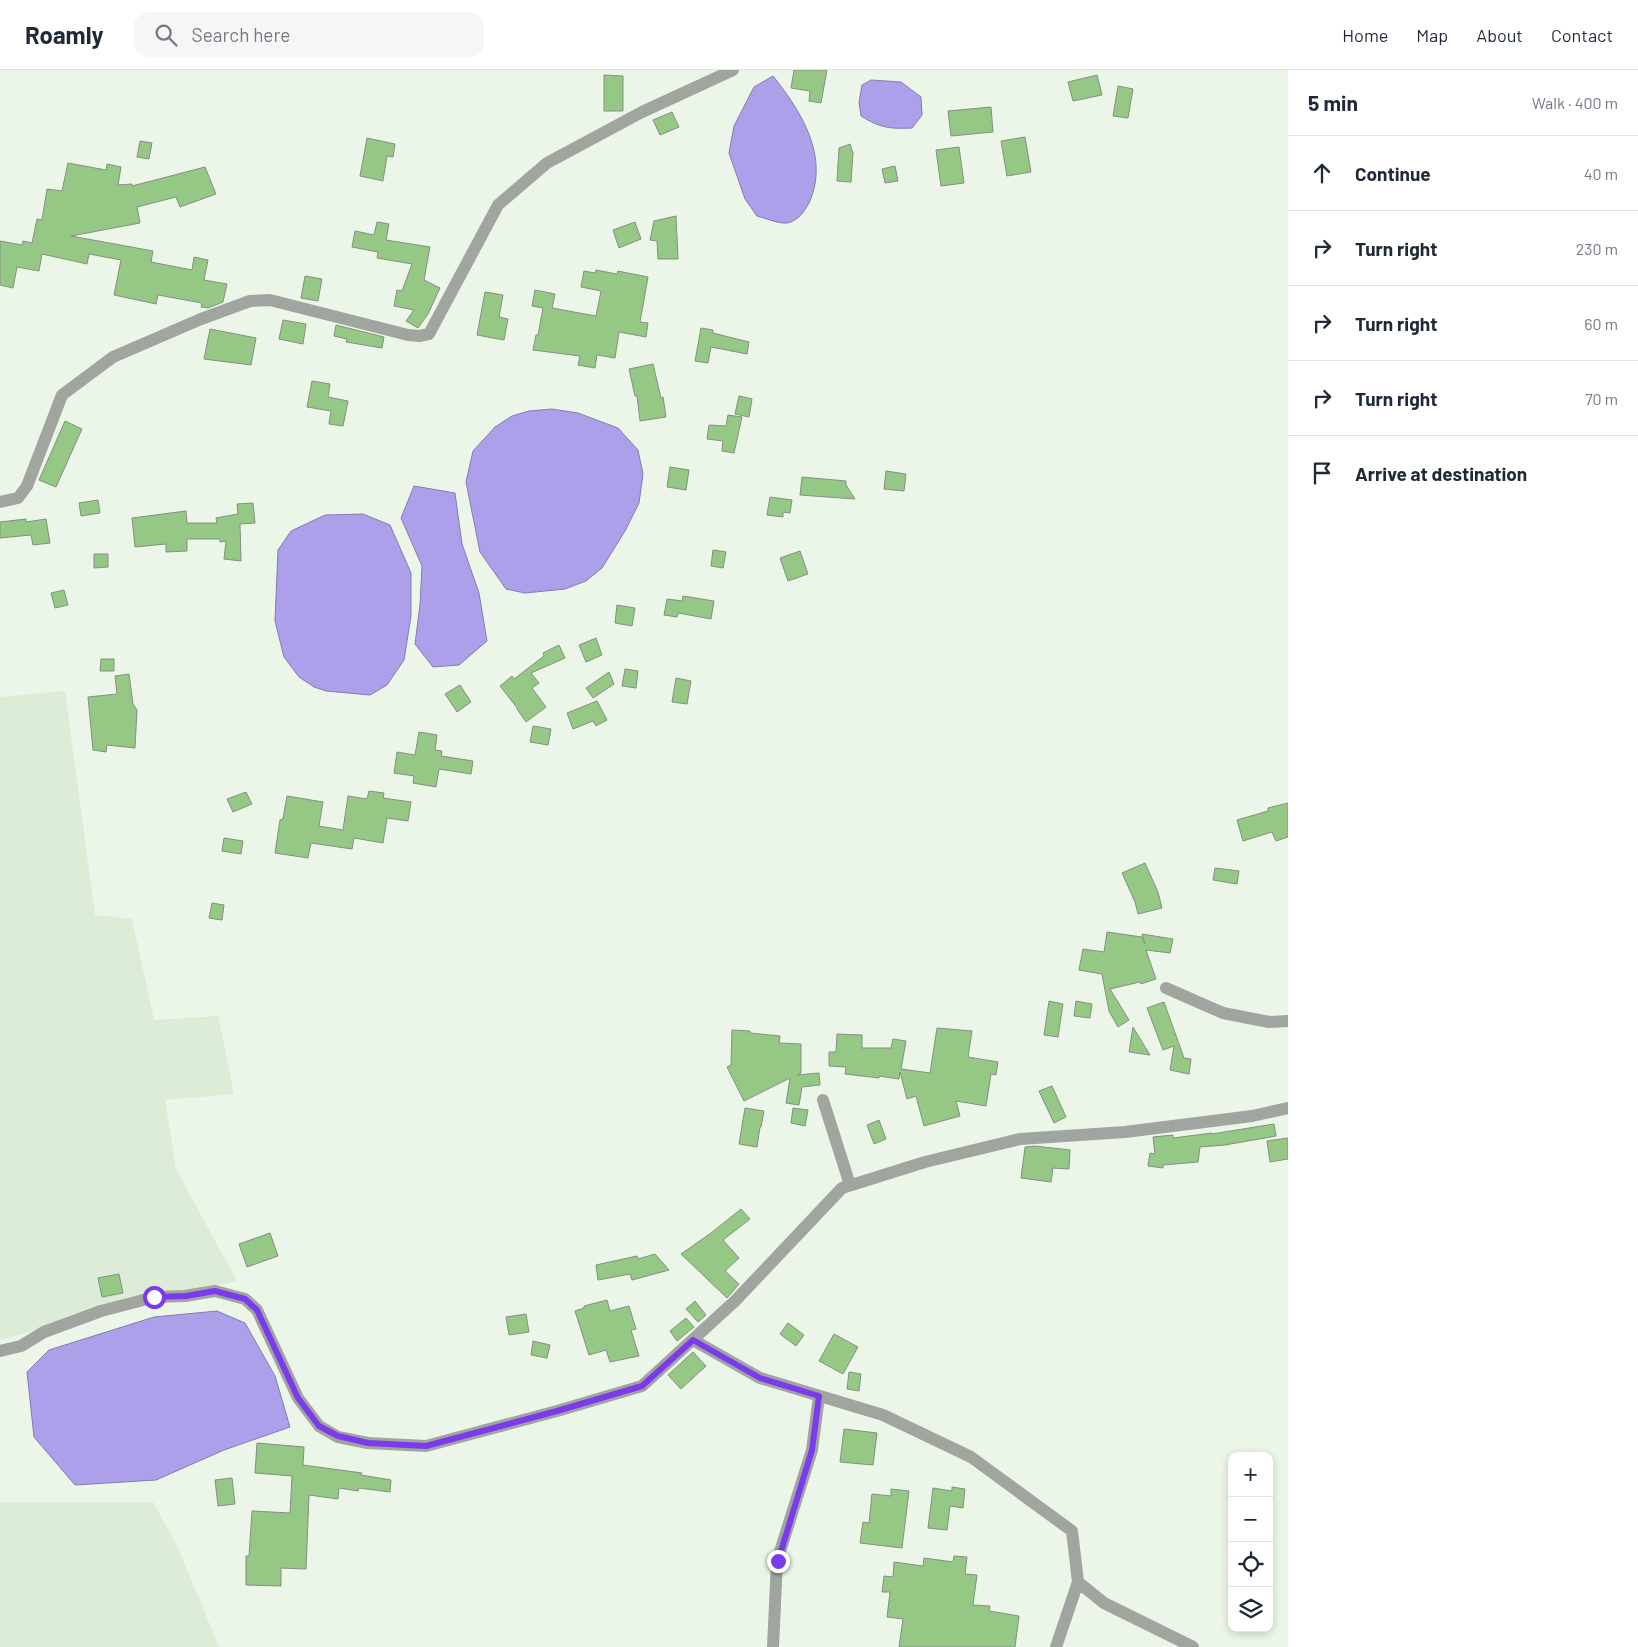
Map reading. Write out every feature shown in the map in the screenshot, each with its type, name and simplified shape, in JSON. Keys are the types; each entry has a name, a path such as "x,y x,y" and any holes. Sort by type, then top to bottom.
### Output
{"street":[{"path":"0,502 18,498 28,486 62,395 113,357 201,319 250,301 270,300 408,335 419,336 428,334 498,205 547,163 642,112 732,70"},
{"path":"1166,988 1223,1013 1269,1022 1288,1021"},
{"path":"823,1100 850,1185"},
{"path":"0,1351 21,1346 44,1332 101,1311 154,1297 186,1296 215,1291 245,1299 257,1310 298,1398 319,1426 338,1436 368,1443 426,1446 642,1386 735,1301 842,1188 926,1162 1020,1139 1125,1132 1252,1116 1288,1108"},
{"path":"693,1340 760,1378 884,1415 971,1457 1072,1531 1078,1582 1056,1647"},
{"path":"773,1647 778,1561 812,1450 819,1396"},
{"path":"1078,1582 1104,1604 1193,1647"}],"shaded area":[{"path":"773,76 802,119 814,152 816,169 815,186 809,203 803,213 787,223 776,222 757,216 745,199 729,153 734,126 754,87"},
{"path":"871,80 901,82 921,97 922,115 912,128 885,127 861,116 859,102 862,85"},
{"path":"552,409 578,413 618,428 638,450 643,474 639,503 625,531 602,568 586,581 565,589 525,593 506,589 480,552 466,482 473,451 495,427 512,416 529,411"},
{"path":"414,486 455,493 462,544 479,593 487,641 459,665 433,667 415,644 422,566 401,518"},
{"path":"363,514 390,525 411,573 411,616 404,660 387,685 370,695 326,691 314,687 299,677 284,657 275,621 278,550 291,531 325,515"},
{"path":"65,691 95,915 132,919 154,1020 218,1016 234,1094 165,1100 176,1169 237,1281 101,1311 0,1340 0,697"},
{"path":"217,1311 245,1323 275,1376 290,1427 224,1450 156,1480 75,1485 34,1437 27,1372 49,1350 154,1317"},
{"path":"0,1502 153,1502 178,1548 219,1647 0,1647"}],"building":[{"path":"794,70 827,70 821,103 809,101 810,91 791,88"},
{"path":"604,75 623,76 623,111 604,111"},
{"path":"1097,75 1102,95 1073,101 1068,82"},
{"path":"1118,86 1133,89 1128,118 1113,116"},
{"path":"991,107 993,132 951,136 948,111"},
{"path":"672,112 679,127 660,135 653,120"},
{"path":"1025,137 1031,172 1007,176 1001,141"},
{"path":"367,138 395,144 393,157 387,156 383,181 360,176"},
{"path":"140,141 152,143 149,159 137,157"},
{"path":"850,144 853,153 851,182 837,181 839,148"},
{"path":"959,147 964,183 941,186 936,150"},
{"path":"68,163 106,170 107,164 121,167 118,185 132,184 132,186 205,167 216,194 180,207 176,197 137,207 140,223 71,236 153,251 151,262 192,270 194,257 208,260 204,280 227,284 223,302 208,308 201,307 202,303 158,295 156,304 114,295 121,260 89,254 87,264 42,254 39,271 17,267 13,288 0,285 0,241 22,245 23,241 32,243 37,219 42,220 47,189 62,191"},
{"path":"895,166 898,181 885,183 882,169"},
{"path":"676,216 678,259 658,259 657,241 650,240 654,221"},
{"path":"377,222 389,224 386,240 430,247 424,280 440,288 428,314 418,328 406,321 414,310 394,306 397,290 402,291 412,264 377,258 378,252 352,247 355,231 374,235"},
{"path":"635,222 641,239 619,248 613,230"},
{"path":"596,270 617,274 618,271 648,277 640,322 648,323 646,337 619,332 615,358 597,355 595,368 578,365 580,356 533,350 543,308 532,306 535,290 555,294 552,308 596,316 601,291 581,287 584,271 595,273"},
{"path":"305,276 322,279 318,301 301,298"},
{"path":"485,292 503,295 499,317 508,319 504,340 477,335"},
{"path":"283,320 306,324 303,344 279,339"},
{"path":"336,325 384,337 382,348 346,342 347,339 334,336"},
{"path":"701,328 749,342 747,354 711,347 708,363 695,361"},
{"path":"210,329 256,338 251,365 204,359"},
{"path":"653,364 661,398 663,397 666,417 640,421 637,396 635,396 629,369"},
{"path":"312,381 330,384 328,397 348,401 343,426 329,424 331,411 307,407"},
{"path":"739,396 752,399 749,417 735,414"},
{"path":"728,415 742,417 734,453 722,451 723,441 707,439 709,425 726,426"},
{"path":"65,421 82,429 56,487 39,480"},
{"path":"670,467 689,470 686,490 667,487"},
{"path":"886,471 906,474 904,491 884,489"},
{"path":"802,477 846,481 846,485 855,499 800,495"},
{"path":"770,497 792,500 790,513 783,512 783,517 767,515"},
{"path":"98,500 100,513 81,516 79,503"},
{"path":"253,503 255,523 240,524 241,561 224,559 226,541 220,542 220,539 187,539 187,551 166,552 166,544 135,547 132,518 186,511 187,523 217,523 216,518 238,514 237,504"},
{"path":"26,519 26,522 46,519 50,543 33,545 31,535 0,538 0,522"},
{"path":"713,550 726,552 723,568 711,566"},
{"path":"800,551 808,574 788,581 780,558"},
{"path":"94,554 108,554 108,567 94,568"},
{"path":"64,590 68,605 55,608 51,593"},
{"path":"683,596 714,601 711,619 678,613 677,617 664,615 667,599 682,601"},
{"path":"617,605 635,608 632,626 615,623"},
{"path":"596,638 602,655 586,662 579,645"},
{"path":"559,645 565,658 531,673 539,683 532,688 546,707 526,722 500,686 512,676 514,679 544,656 543,653"},
{"path":"101,659 114,659 114,671 100,671"},
{"path":"625,669 638,671 636,688 622,686"},
{"path":"609,672 614,684 593,698 586,688"},
{"path":"129,674 133,704 137,710 135,748 107,745 106,752 93,750 88,697 117,694 115,676"},
{"path":"676,678 691,681 687,704 672,702"},
{"path":"460,685 471,702 457,712 445,694"},
{"path":"597,701 607,720 596,726 593,721 573,729 567,713"},
{"path":"533,726 551,729 548,745 530,742"},
{"path":"419,732 437,735 435,750 442,751 441,756 473,761 471,774 439,769 436,787 413,783 414,776 394,773 397,752 415,755"},
{"path":"369,791 384,793 383,798 411,802 408,821 387,818 383,843 354,838 352,849 311,843 308,858 275,853 280,820 283,819 287,796 323,802 319,826 343,830 348,796 367,799"},
{"path":"246,792 252,804 233,812 227,799"},
{"path":"1288,803 1288,837 1276,841 1272,832 1243,841 1237,820 1268,811 1268,808"},
{"path":"224,838 243,841 241,854 222,851"},
{"path":"1145,863 1158,892 1162,908 1138,914 1135,902 1122,873"},
{"path":"1215,868 1239,871 1237,884 1213,880"},
{"path":"212,903 224,905 222,920 209,918"},
{"path":"1107,932 1142,937 1145,944 1142,934 1173,939 1170,953 1146,950 1156,979 1141,984 1140,982 1110,989 1129,1020 1118,1027 1109,1011 1102,974 1079,970 1083,949 1104,952"},
{"path":"1049,1001 1063,1004 1058,1037 1044,1035"},
{"path":"1076,1001 1092,1004 1090,1018 1074,1016"},
{"path":"1164,1002 1184,1058 1191,1059 1189,1074 1170,1070 1174,1046 1163,1050 1147,1008"},
{"path":"1133,1027 1150,1055 1129,1052"},
{"path":"937,1028 972,1031 968,1057 998,1062 996,1075 991,1074 986,1106 956,1101 960,1116 924,1126 916,1096 907,1099 900,1072 899,1079 879,1076 879,1078 845,1074 846,1067 829,1066 829,1052 836,1052 837,1034 862,1035 862,1048 891,1048 893,1039 906,1041 901,1069 930,1073"},
{"path":"732,1030 780,1036 779,1043 801,1044 801,1073 797,1075 819,1073 820,1085 802,1087 799,1105 786,1103 790,1078 744,1101 727,1067 731,1065"},
{"path":"1052,1086 1066,1117 1054,1123 1039,1091"},
{"path":"745,1108 764,1111 757,1147 739,1144"},
{"path":"793,1108 808,1110 805,1126 791,1123"},
{"path":"879,1120 886,1139 874,1144 867,1125"},
{"path":"1274,1124 1276,1136 1225,1145 1200,1147 1198,1162 1163,1165 1163,1168 1148,1166 1150,1153 1155,1154 1153,1137 1173,1135 1173,1138 1212,1134"},
{"path":"1288,1138 1288,1159 1270,1162 1267,1141"},
{"path":"1035,1146 1070,1150 1069,1169 1053,1168 1051,1182 1021,1178 1025,1147"},
{"path":"741,1209 750,1219 723,1240 739,1258 725,1271 739,1284 727,1298 681,1254"},
{"path":"270,1233 278,1256 247,1267 239,1244"},
{"path":"655,1254 669,1270 632,1280 630,1274 598,1280 596,1265 637,1256 638,1259"},
{"path":"119,1274 123,1293 102,1297 98,1278"},
{"path":"607,1300 610,1311 629,1306 636,1329 631,1330 639,1356 610,1362 606,1350 589,1355 575,1311 584,1308 584,1306"},
{"path":"695,1301 706,1315 698,1322 686,1309"},
{"path":"526,1314 529,1332 509,1335 506,1317"},
{"path":"686,1318 694,1327 677,1341 670,1331"},
{"path":"788,1323 804,1335 796,1346 780,1334"},
{"path":"834,1334 858,1347 843,1374 819,1361"},
{"path":"533,1341 550,1345 547,1358 531,1355"},
{"path":"693,1352 706,1366 681,1389 668,1375"},
{"path":"849,1372 861,1374 859,1391 847,1389"},
{"path":"844,1429 877,1433 873,1465 840,1462"},
{"path":"257,1443 304,1447 303,1465 362,1473 361,1475 391,1480 390,1492 359,1488 358,1491 339,1488 338,1499 309,1495 306,1569 281,1568 281,1586 246,1585 246,1556 249,1556 252,1511 290,1513 292,1476 255,1473"},
{"path":"232,1478 235,1504 218,1506 215,1480"},
{"path":"952,1487 965,1489 963,1508 950,1506 947,1530 928,1528 933,1488 952,1491"},
{"path":"891,1489 909,1491 902,1548 860,1543 863,1522 869,1523 872,1494 891,1496"},
{"path":"954,1556 967,1557 965,1574 977,1575 973,1605 990,1606 989,1611 1019,1616 1015,1647 899,1647 903,1619 887,1617 890,1592 882,1592 884,1576 893,1577 894,1562 923,1566 924,1558 953,1562"}],"route":[{"path":"154,1297 186,1296 215,1291 245,1299 257,1310 298,1398 319,1426 338,1436 368,1443 426,1446 642,1386 693,1340 760,1378 819,1396 812,1450 778,1561"}]}
